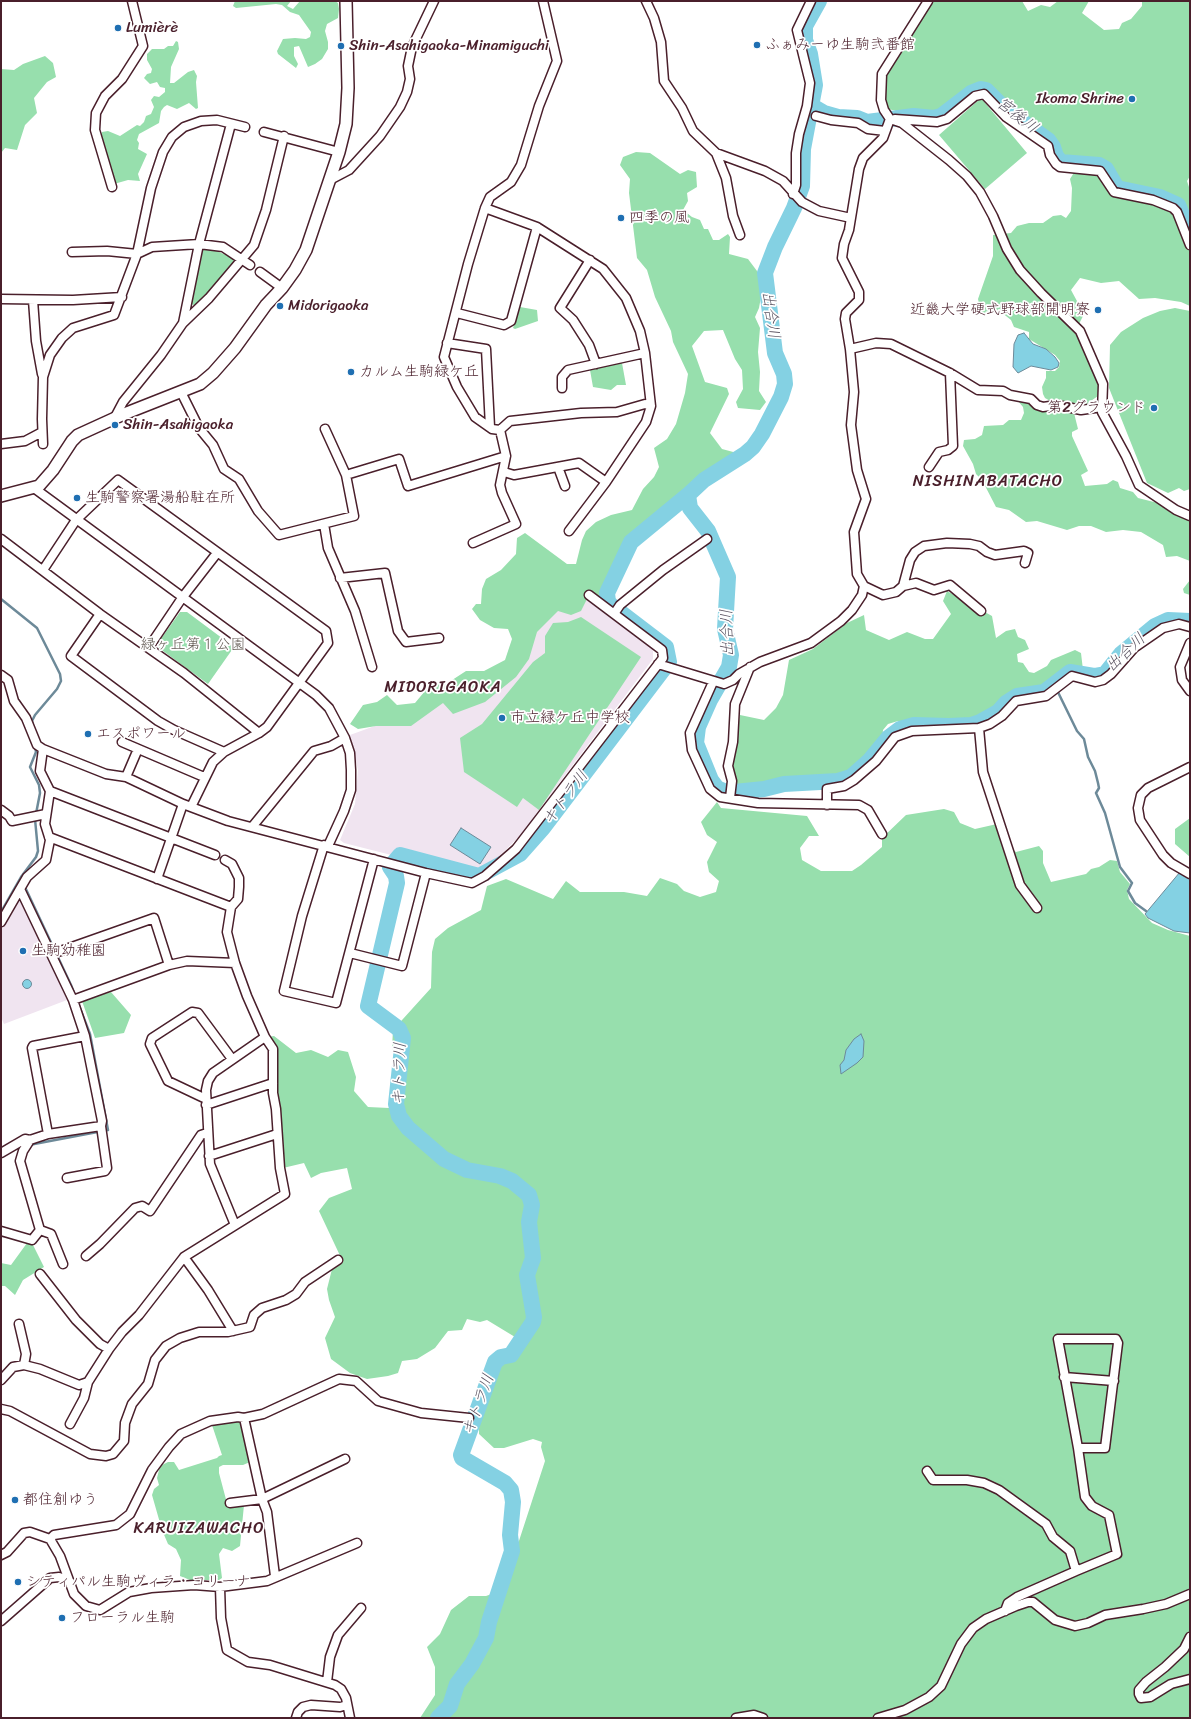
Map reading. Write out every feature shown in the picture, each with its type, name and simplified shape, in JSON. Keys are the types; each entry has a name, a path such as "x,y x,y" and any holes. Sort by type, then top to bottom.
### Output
{"street":[{"path":"112,187 95,130 96,113 105,96 122,79 143,46 132,1"},
{"path":"1,496 39,486 53,470 72,440 92,429 200,384 214,373 235,348 266,305 282,288 306,250 339,152 346,124 346,1"},
{"path":"330,180 349,170 380,136 400,107 407,92 410,79 408,66 412,47 434,1"},
{"path":"500,430 490,427 475,417 457,387 444,357 457,313 468,264 485,208 490,197 511,182 521,165 539,106 558,61 544,1"},
{"path":"646,1 654,18 661,42 664,81 682,108 693,131 716,153 765,171 783,181 793,194 802,202 819,211 851,218"},
{"path":"793,194 796,185 796,153 799,134 807,106 810,82 797,30 812,1"},
{"path":"928,1 882,74 881,100 884,110 890,119 902,123 949,160 967,176 980,192 993,216 1007,249 1020,270 1080,331 1103,384 1102,412 1126,456 1139,485 1176,510 1190,516"},
{"path":"890,119 901,118 937,122 948,118 975,96 984,94 1006,116 1048,146 1050,155 1060,167 1100,171 1114,192 1152,200 1173,208 1177,212 1190,245"},
{"path":"816,116 831,120 858,123 868,129 884,131"},
{"path":"890,119 884,131 883,138 863,158 859,169 851,218 842,258 859,292 859,300 846,313 845,319 850,349 854,392 851,425 857,470 866,499 854,532 857,574 864,586 883,595 896,592 903,586 916,583 934,590 950,586 981,611"},
{"path":"43,377 50,355 62,338 73,328 114,315 137,254 151,188 163,152 172,136 184,127 201,121 217,120 245,127"},
{"path":"183,323 199,244 231,124"},
{"path":"264,132 284,136 339,152"},
{"path":"114,420 123,402 161,355 183,323 209,298 254,245 266,210 284,136"},
{"path":"716,153 726,178 733,216 740,235"},
{"path":"485,208 537,227 603,269 626,298 640,331 645,353 651,406 646,422 606,482 569,531"},
{"path":"457,313 504,325 511,321 537,227"},
{"path":"72,252 107,250 137,254 152,247 199,244 223,248 250,265"},
{"path":"590,260 560,308 573,320 589,345 596,364"},
{"path":"260,272 282,288"},
{"path":"1,299 73,300 122,297"},
{"path":"33,300 37,348 43,377 43,444"},
{"path":"447,343 486,349 490,427"},
{"path":"850,349 876,343 892,344 950,373 978,390 1003,391 1010,395 1031,399 1037,405 1042,407 1057,405 1081,410 1102,407"},
{"path":"562,388 562,377 568,370 645,353"},
{"path":"929,467 939,452 948,450 953,446 950,373"},
{"path":"181,392 199,428 213,445 224,469 239,479 258,512 279,535 354,516 346,475 325,429"},
{"path":"500,430 510,421 581,413 617,412 645,404 651,406"},
{"path":"473,544 516,524 500,485 504,472 506,456 500,430"},
{"path":"1,444 25,441 42,432"},
{"path":"346,475 399,459 408,486 506,456"},
{"path":"504,472 514,475 579,463 606,482"},
{"path":"558,467 565,486"},
{"path":"43,570 76,520 118,480 326,631 328,643 267,727 224,752 213,762 187,806 170,839 157,879"},
{"path":"34,488 316,696 329,708 345,738 350,753 350,790 344,811 326,846 302,916 284,990 336,1003 374,859"},
{"path":"324,524 328,548 355,611 372,667"},
{"path":"614,614 620,605 663,570 707,539"},
{"path":"3,541 100,614 149,647 226,705 259,733"},
{"path":"903,586 910,560 915,552 924,546 947,543 970,544 979,546 987,552 995,555 1024,551 1028,553 1025,563"},
{"path":"149,647 182,598 217,553"},
{"path":"340,578 385,573 398,631 406,642 440,638"},
{"path":"658,664 713,682 724,684 733,680 738,674 770,658 811,643 852,610 862,595 864,586"},
{"path":"1,674 8,680 14,701 26,718 37,744 43,749 106,774 126,777 187,806 228,821 426,873 472,883 485,876 516,849 663,658 662,650 589,595"},
{"path":"100,614 71,656 158,721 174,730 224,752"},
{"path":"827,806 827,789 844,786 854,780 876,761 895,737 912,731 979,728 990,724 1002,716 1016,701 1046,696 1072,676 1095,682 1103,680 1108,677 1134,648 1152,634 1170,625 1179,624 1190,627"},
{"path":"1190,643 1180,667 1182,680 1190,690"},
{"path":"730,798 732,781 728,766 734,734 735,704 750,668"},
{"path":"713,682 690,733 692,750 710,789 720,797 758,803 827,806 859,805 868,810 882,834"},
{"path":"979,728 983,772 1020,885 1037,908"},
{"path":"252,827 314,751 331,746 345,738"},
{"path":"122,742 204,777"},
{"path":"1,922 27,877 46,860 50,840 45,824 50,791 40,771 43,749"},
{"path":"126,777 138,749"},
{"path":"1190,767 1148,788 1141,795 1138,808 1140,820 1163,856 1171,863 1190,874"},
{"path":"50,791 215,856"},
{"path":"1,810 12,821 46,814"},
{"path":"49,837 231,907"},
{"path":"70,1424 84,1398 88,1382 109,1349 139,1315 184,1257 285,1194 280,1168 277,1134 273,1083 273,1049 265,1037 235,963 227,932 231,907 238,899 239,878 232,864 225,860"},
{"path":"350,953 402,966 426,873"},
{"path":"20,889 73,1000 85,1036 102,1122 101,1126 108,1168 105,1171 67,1178"},
{"path":"52,954 154,918 169,965"},
{"path":"73,1000 169,965 187,961 235,963"},
{"path":"232,1059 198,1013 192,1012 152,1038 150,1044 168,1082 206,1102 273,1083"},
{"path":"48,1134 32,1048 33,1046 85,1036"},
{"path":"235,1225 210,1164 206,1102 208,1081 213,1074 232,1059 265,1037"},
{"path":"1,1153 25,1139 30,1140 48,1134 101,1126"},
{"path":"86,1256 100,1244 135,1208 142,1206 150,1212 201,1135 207,1133"},
{"path":"209,1156 277,1134"},
{"path":"30,1140 23,1151 20,1161 40,1230"},
{"path":"1,1230 32,1240 40,1230"},
{"path":"40,1230 51,1234 63,1264"},
{"path":"184,1257 208,1290 233,1331"},
{"path":"1,1409 10,1411 90,1454 106,1456 113,1454 124,1441 125,1423 132,1404 148,1384 155,1360 166,1346 180,1338 199,1332 233,1331 250,1327 254,1315 262,1308 286,1300 296,1294 306,1282 338,1260"},
{"path":"40,1274 76,1320 100,1344 109,1349"},
{"path":"19,1324 26,1354 24,1365"},
{"path":"1005,1611 1008,1603 1017,1597 1116,1554 1109,1515 1092,1506 1085,1497 1078,1448 1058,1338 1116,1339 1118,1343 1105,1448 1078,1448"},
{"path":"1,1380 13,1367 24,1365 79,1386 88,1382"},
{"path":"1064,1377 1114,1381"},
{"path":"50,1539 54,1536 116,1525 130,1514 152,1470 170,1446 182,1434 210,1421 238,1417 244,1418 284,1405 339,1379 356,1381 378,1401 421,1413 469,1418"},
{"path":"244,1418 262,1499 267,1512 275,1576"},
{"path":"230,1503 262,1499 345,1459"},
{"path":"928,1471 933,1480 967,1480 984,1483 999,1490 1046,1524 1054,1537 1070,1551 1076,1572"},
{"path":"1,1555 7,1552 24,1533 30,1532 50,1539 60,1556 74,1594 78,1600 92,1609 100,1610 129,1592 138,1590 180,1585 220,1587 268,1580 357,1543"},
{"path":"1,1621 50,1578 59,1577 70,1582"},
{"path":"220,1587 221,1618 227,1650 248,1662 270,1665 327,1682 341,1689 350,1718"},
{"path":"878,1718 905,1710 929,1697 941,1686 961,1644 973,1628 986,1619 1005,1611 1028,1602 1033,1602 1055,1620 1074,1626 1088,1623 1104,1615 1166,1604 1190,1594"},
{"path":"327,1682 330,1657 338,1635 361,1608"},
{"path":"1190,1637 1184,1649 1146,1682 1139,1690 1139,1694 1141,1698 1150,1697 1171,1684 1190,1679"},
{"path":"296,1718 298,1712 303,1707 311,1705 340,1707 347,1705"},
{"path":"736,1718 754,1715 763,1718"}],"shaded area":[{"name":"市立緑ケ丘中学校","path":"568,585 653,647 653,659 535,815 536,820 478,877 344,843 340,840 355,804 358,770 350,735 443,701 483,701"},
{"path":"16,901 22,902 67,1000 4,1024 1,1017 1,926"}],"green space":[{"path":"235,1 291,1 287,6 293,9 300,1 335,1 338,3 338,18 327,24 325,31 328,49 322,59 308,67 299,46 294,47 294,56 298,64 296,68 278,54 277,51 283,39 306,39 310,37 311,32 299,15 290,12 282,5 276,4 236,8 233,6"},
{"path":"933,1 1022,1 1028,11 1041,5 1050,7 1058,1 1089,1 1082,13 1104,30 1119,29 1122,23 1131,19 1142,6 1142,1 1190,1 1190,176 1187,181 1190,190 1190,231 1179,203 1162,196 1117,185 1103,164 1061,160 1057,157 1055,146 1051,140 1000,103 991,90 981,87 972,90 941,114 930,116 920,113 910,114 888,109 885,99 884,82 888,70"},
{"path":"176,41 178,42 179,49 171,67 170,83 174,83 188,72 194,70 197,76 198,108 196,109 189,103 177,109 167,105 164,107 161,111 159,123 139,134 137,140 139,143 138,149 147,154 138,174 140,181 128,180 114,184 100,137 102,132 108,131 120,136 137,125 140,126 144,122 146,116 151,114 154,107 151,100 154,96 159,97 165,92 165,88 160,87 157,82 150,84 144,78 147,74 151,73 152,69 147,60 147,54 152,49 164,49 168,46 173,46"},
{"path":"45,56 53,63 56,77 47,82 34,98 37,113 25,125 17,150 5,148 1,153 1,69 14,70 23,64"},
{"path":"981,98 1027,153 985,189 939,135"},
{"path":"636,152 650,153 680,174 688,170 696,172 697,187 687,193 688,201 683,210 692,217 700,220 704,229 708,229 713,240 719,240 728,234 730,237 729,254 748,259 760,275 762,291 759,308 755,317 760,328 758,352 760,372 759,391 766,402 760,410 738,408 736,402 743,389 742,370 735,359 723,330 704,331 692,346 705,382 727,388 729,394 710,433 722,449 737,453 696,483 629,538 613,567 600,599 591,591 581,611 571,615 558,611 537,632 529,659 516,677 485,702 453,714 443,703 411,726 376,726 358,729 350,724 363,705 377,702 387,695 397,705 415,703 430,685 446,684 466,671 484,671 505,660 512,639 508,629 494,628 480,620 472,609 476,604 481,604 482,589 486,579 501,570 516,554 517,538 525,533 567,564 576,564 582,540 586,531 596,522 611,515 632,510 643,489 654,477 659,467 654,448 667,439 676,424 685,393 688,374 673,342 671,331 655,297 647,270 637,258 629,193 630,179 620,165 623,157"},
{"path":"1075,171 1098,174 1107,188 1156,205 1173,213 1181,234 1190,250 1190,306 1181,302 1155,298 1139,299 1119,281 1101,283 1080,278 1071,290 1084,314 1075,332 1100,386 1098,396 1085,405 1078,407 1052,402 1045,398 1043,394 1042,387 1046,378 1046,371 1055,371 1059,367 1060,361 1055,355 1029,339 1029,332 1014,327 1011,320 1001,312 981,314 978,299 993,256 993,235 1011,233 1017,226 1029,223 1043,223 1053,216 1061,215 1066,218 1071,211 1072,188 1070,179"},
{"path":"207,247 233,258 234,262 199,305 195,306 190,303 202,251"},
{"path":"520,307 537,310 538,321 515,329 513,328"},
{"name":"第2グラウンド","path":"1175,308 1190,311 1190,489 1184,491 1179,488 1168,493 1147,483 1109,388 1110,345 1121,332 1143,318 1160,311"},
{"path":"622,363 626,385 617,385 611,390 593,387 590,370"},
{"path":"1021,400 1028,403 1036,410 1046,411 1060,409 1074,413 1078,429 1072,432 1072,436 1088,471 1081,475 1085,486 1107,484 1113,480 1118,482 1120,488 1133,492 1138,498 1162,504 1190,521 1190,561 1177,556 1166,557 1163,545 1141,532 1123,530 1106,532 1091,526 1079,526 1067,530 1037,521 1026,522 1009,510 996,507 982,480 976,474 973,464 963,446 964,440 975,439 982,435 984,426 1003,425 1009,420 1021,420 1024,413 1023,407 1018,401"},
{"path":"1190,580 1190,595 1184,593 1183,589"},
{"path":"947,591 992,616 996,638 1006,631 1015,629 1018,637 1025,640 1029,649 1017,654 1018,662 1023,663 1029,672 1034,673 1047,666 1051,660 1075,650 1081,653 1083,670 1069,670 1042,690 1019,693 1010,697 984,719 974,722 911,723 898,721 888,724 883,730 882,740 870,755 850,774 835,780 798,780 761,787 735,789 732,769 740,715 764,720 776,708 783,695 789,660 813,649 847,623 864,615 866,630 889,640 907,632 925,639 933,639 951,614 943,601"},
{"name":"緑ヶ丘第１公園","path":"180,612 187,612 234,647 208,684 159,648 158,643"},
{"path":"581,617 641,657 539,810 523,798 517,807 464,772 460,738 482,724 533,662 545,653 545,636 553,623 568,622"},
{"path":"717,802 721,808 807,816 819,836 809,836 800,848 802,860 821,871 852,871 882,847 882,838 906,815 944,809 954,812 960,823 975,829 997,824 1004,844 1016,852 1039,846 1043,851 1043,863 1051,882 1086,874 1091,869 1099,867 1110,860 1117,861 1120,872 1130,884 1127,890 1129,899 1152,923 1168,930 1190,936 1190,1718 420,1718 435,1695 435,1667 427,1647 440,1634 451,1610 469,1596 486,1596 503,1590 545,1461 541,1447 542,1442 533,1439 504,1448 494,1448 479,1434 479,1415 497,1364 520,1351 515,1337 487,1320 480,1322 467,1319 462,1330 448,1331 435,1348 417,1359 402,1361 398,1373 388,1376 367,1379 350,1373 331,1359 325,1338 335,1317 327,1289 332,1269 343,1262 319,1211 329,1198 352,1189 347,1168 321,1173 311,1178 304,1163 283,1168 276,1094 275,1066 278,1054 268,1037 274,1036 296,1053 311,1050 328,1057 338,1050 348,1052 356,1077 354,1091 368,1107 389,1108 397,1058 392,1048 393,1030 431,988 432,952 435,939 448,928 481,910 487,886 506,879 553,899 566,881 580,892 624,892 647,896 660,878 677,884 684,891 700,897 716,892 719,881 709,872 707,862 717,842 707,835 701,822"},
{"path":"1190,818 1190,857 1175,844 1175,829"},
{"path":"111,992 131,1015 124,1033 95,1038 82,1001"},
{"path":"27,1243 33,1245 44,1267 23,1280 15,1295 5,1286 1,1286 1,1263 11,1265"},
{"path":"238,1421 241,1423 250,1462 243,1465 223,1465 219,1467 219,1473 228,1507 244,1505 240,1546 232,1551 223,1548 219,1554 222,1578 219,1580 190,1580 180,1576 181,1560 176,1549 168,1544 162,1530 152,1495 154,1489 159,1485 157,1478 160,1466 168,1462 174,1462 179,1470 217,1458 222,1455 212,1425"}],"water":[{"path":"1024,333 1033,344 1046,349 1055,357 1059,363 1058,367 1051,370 1031,366 1018,373 1013,367 1014,344 1018,335"},
{"path":"461,828 491,847 480,864 450,845"},
{"path":"1180,872 1190,879 1190,933 1174,931 1148,918 1145,914"},
{"path":"27,979 32,984 27,989 22,984"},
{"path":"861,1034 864,1041 863,1057 841,1074 840,1065 844,1060 846,1050 854,1039"}],"waterway":[{"name":"出合川","path":"819,1 805,26 805,40 810,54 815,85 803,149 802,186 794,208 775,247 765,273 775,353 784,374 785,384 781,397 762,434 753,447 745,454 704,480 688,495 690,508 708,531 728,577 725,629 731,655 729,667 710,700 698,727 696,743 711,780 717,788 724,791 734,792 764,789 784,784 838,781 851,777 869,761 888,738 900,729 914,725 949,726 971,725 980,722 998,712 1006,703 1017,696 1044,692 1070,672 1094,676 1105,674 1121,654 1155,626 1168,620 1190,621"},
{"name":"宮後川","path":"812,106 824,113 838,117 857,118 867,122 914,116 934,118 941,116 971,93 981,89 986,90 1006,110 1048,140 1053,147 1056,156 1061,162 1099,165 1106,169 1117,188 1160,197 1178,205 1190,233"},
{"name":"キトラ川","path":"438,1718 450,1706 457,1684 472,1664 486,1638 489,1622 512,1551 510,1535 513,1502 511,1490 505,1483 462,1458 461,1455 495,1362 501,1357 511,1355 533,1322 534,1317 527,1275 533,1258 529,1222 532,1205 529,1195 512,1181 500,1176 467,1170 444,1159 408,1128 399,1116 396,1104 403,1038 399,1029 368,1006 397,883 396,876 390,867 400,855 479,876 520,854 543,828 669,662 666,647 611,605 608,602 607,593 631,542 688,495"},
{"path":"1,599 37,628 60,674 61,681 57,689 35,715 32,721 33,726"},
{"path":"1054,684 1077,731 1084,739 1088,757 1095,771 1098,783 1099,788 1096,793 1105,813 1120,867 1132,883 1128,891 1135,903 1146,911"},
{"path":"1,912 21,877 36,857 38,851 35,819 40,793 39,785 30,767 36,752 35,747"},
{"path":"24,885 71,985 90,1034 108,1130 29,1145"}],"place":[{"name":"Lumièrè","path":"118,28"},
{"name":"ふぁみーゆ生駒弐番館","path":"757,45"},
{"name":"Shin-Asahigaoka-Minamiguchi","path":"341,46"},
{"name":"Ikoma Shrine","path":"1132,99"},
{"name":"四季の風","path":"621,218"},
{"name":"Midorigaoka","path":"280,306"},
{"name":"近畿大学硬式野球部開明寮","path":"1098,310"},
{"name":"カルム生駒緑ケ丘","path":"351,372"},
{"name":"第2グラウンド","path":"1154,408"},
{"name":"Shin-Asahigaoka","path":"115,425"},
{"name":"生駒警察署湯船駐在所","path":"77,498"},
{"name":"市立緑ケ丘中学校","path":"502,718"},
{"name":"エスポワール","path":"88,734"},
{"name":"生駒幼稚園","path":"23,951"},
{"name":"都住創ゆう","path":"15,1500"},
{"name":"シティパル生駒ヴィラ・コリーナ","path":"18,1582"},
{"name":"フローラル生駒","path":"62,1618"}],"district":[{"name":"NISHINABATACHO","path":"988,482"},
{"name":"MIDORIGAOKA","path":"443,688"},
{"name":"KARUIZAWACHO","path":"199,1529"}]}
